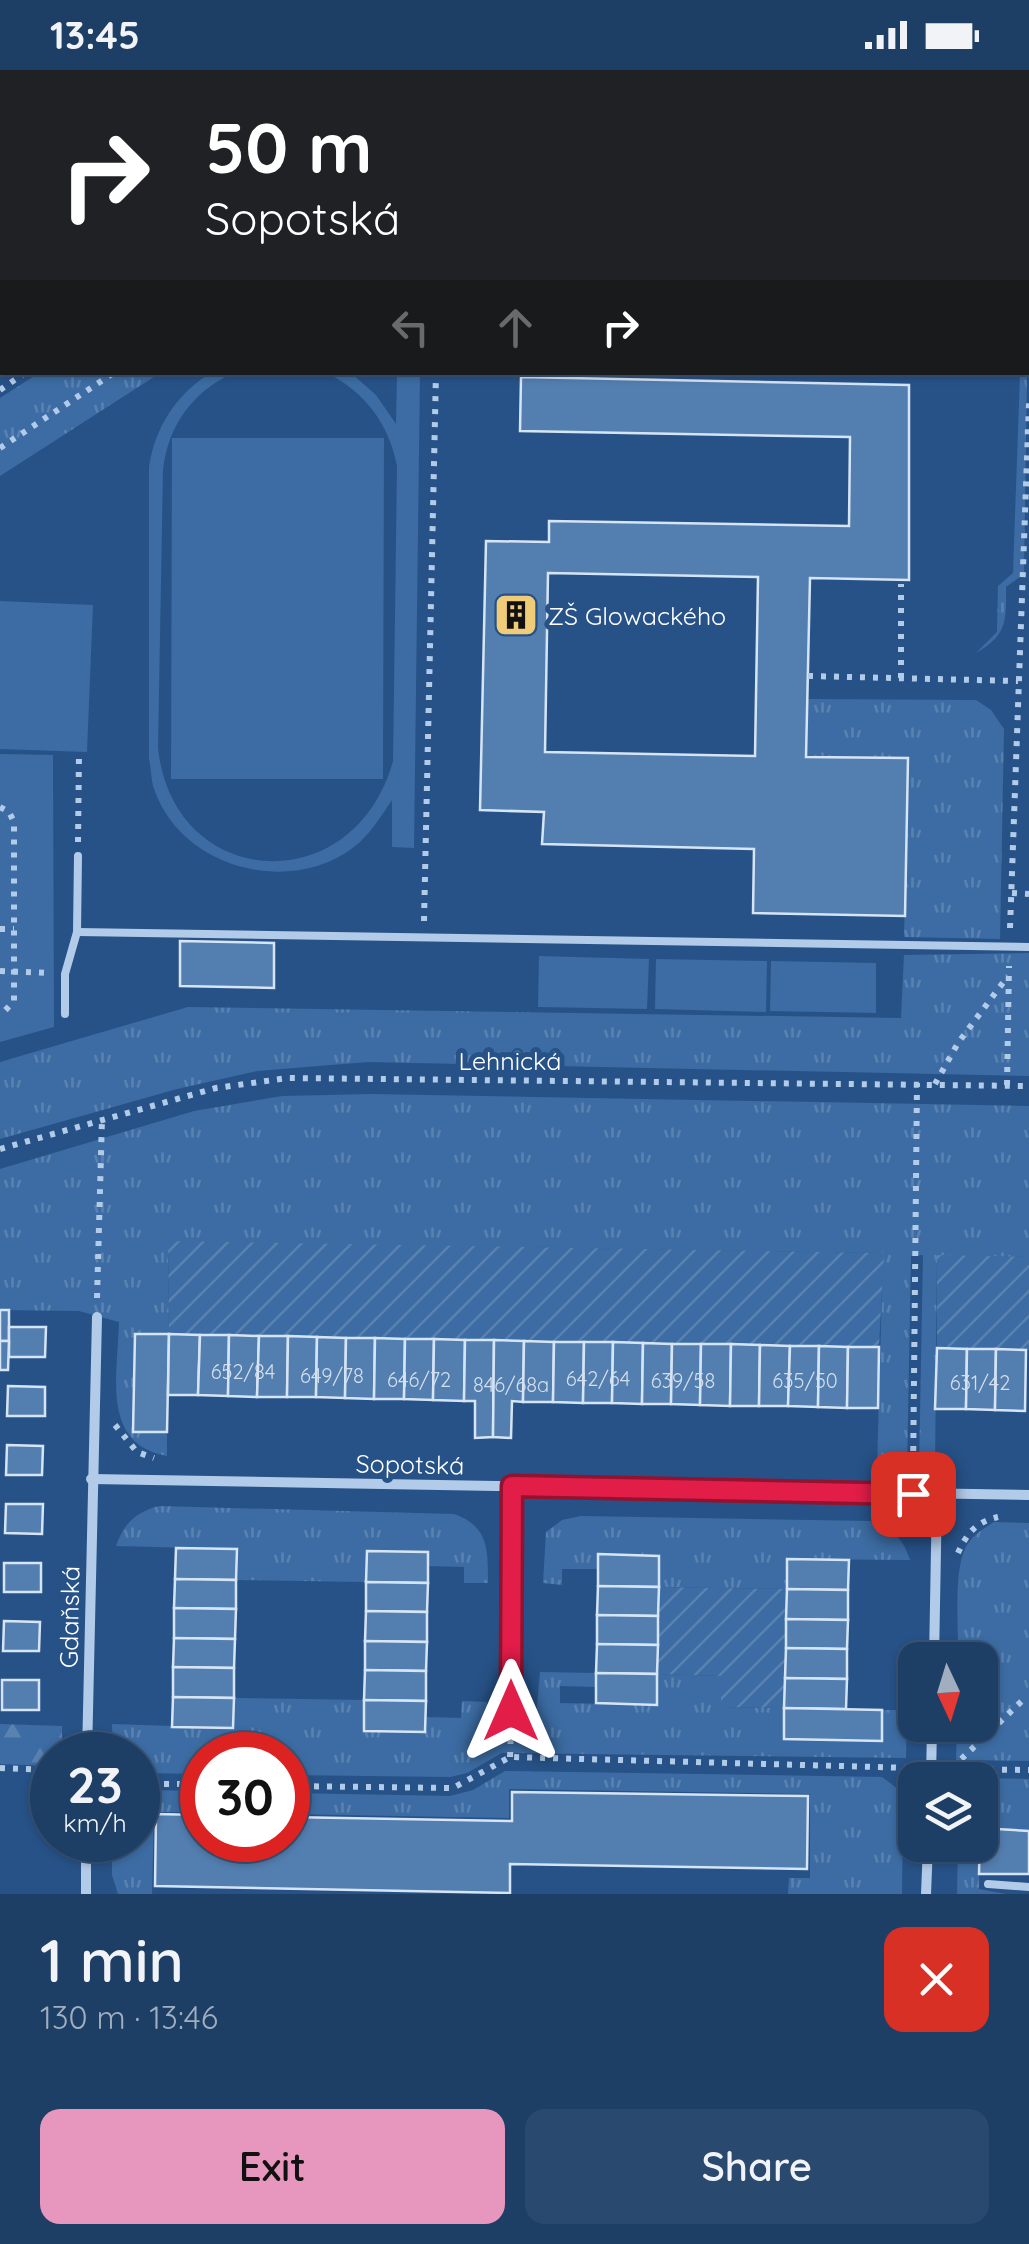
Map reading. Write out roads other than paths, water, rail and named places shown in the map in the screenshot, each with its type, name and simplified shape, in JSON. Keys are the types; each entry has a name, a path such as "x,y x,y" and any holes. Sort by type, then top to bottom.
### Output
{"street":[{"name":"Gdaňská","path":"87,1732 97,1317"},
{"name":"Sopotská","path":"91,1479 1029,1496"},
{"path":"511,1711 512,1486"},
{"path":"934,1642 937,1494"},
{"path":"86,1862 86,1894"},
{"path":"926,1894 927,1862"}],"lane":[{"path":"65,1014 65,974 77,932 78,856"},
{"path":"77,932 1029,947"},
{"path":"988,1884 1029,1887"}],"place":[{"name":"ZŠ Glowackého","path":"516,615"}]}
